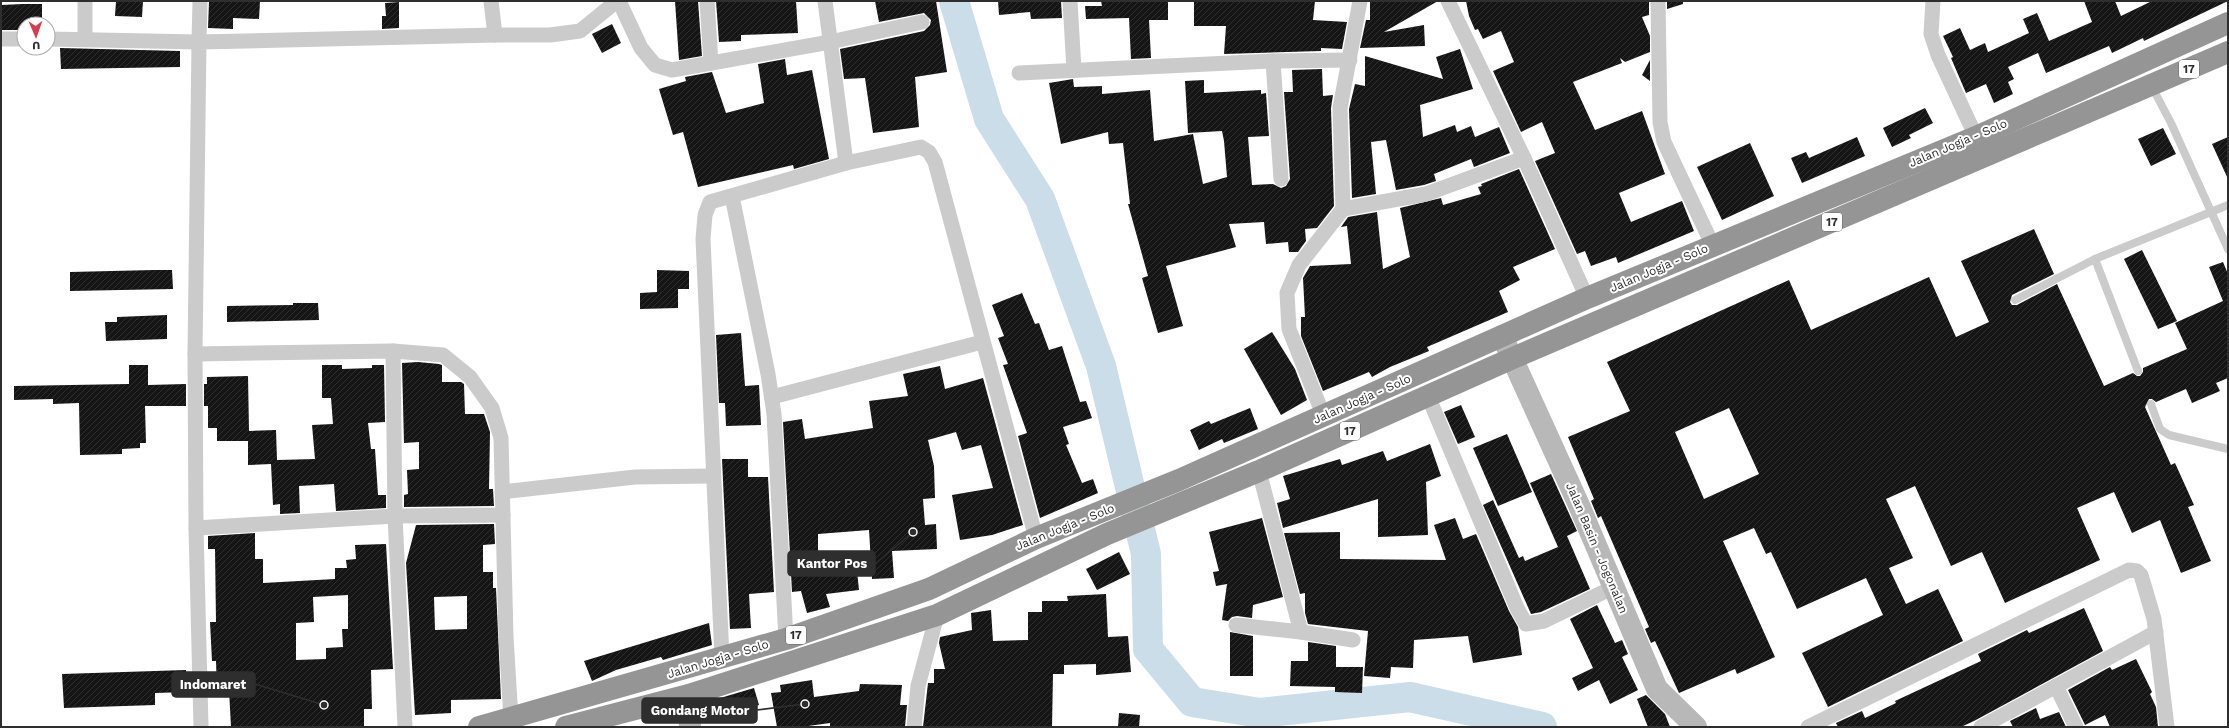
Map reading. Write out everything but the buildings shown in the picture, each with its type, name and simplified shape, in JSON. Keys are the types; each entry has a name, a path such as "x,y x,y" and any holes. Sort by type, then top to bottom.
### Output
{"highway":[{"name":"Jalan Jogja - Solo","path":"479,727 786,639 929,589 1036,538 1179,480 1324,417 1587,298 1976,137 2228,23"},
{"name":"Jalan Jogja - Solo","path":"566,727 689,695 937,615 1107,534 1259,471 1513,358 2228,52"}],"main road":[{"name":"Jalan Basin - Jogonalan","path":"1502,336 1614,587 1657,689 1696,727"},
{"path":"689,695 690,727"}],"street":[{"path":"85,1 85,38"},
{"path":"200,1 195,354 196,528 202,727"},
{"path":"491,1 495,34"},
{"path":"56,39 85,38 199,42 495,34 550,35 580,31 618,1 641,48 655,65 672,70 830,42 922,22"},
{"path":"707,1 711,63"},
{"path":"825,1 846,163"},
{"path":"1070,1 1074,70"},
{"path":"1324,417 1289,329 1286,293 1299,265 1343,209 1340,108 1360,1"},
{"path":"1448,1 1524,158 1587,298"},
{"path":"1658,1 1660,122 1664,142 1713,246"},
{"path":"1933,1 1931,34 1976,137"},
{"path":"1,39 16,39"},
{"path":"1019,73 1273,61 1350,60"},
{"path":"1273,61 1281,179"},
{"path":"722,658 703,233 705,215 710,202 846,163 921,147 929,152 935,162 982,342 1036,538"},
{"path":"1343,209 1426,194 1524,158"},
{"path":"732,196 772,397 786,639"},
{"path":"772,397 982,342"},
{"path":"195,354 393,351 443,355 470,377 492,408 501,438 511,719"},
{"path":"393,351 395,516 405,727"},
{"path":"1428,396 1517,608 1526,624 1544,621 1614,587"},
{"path":"1259,471 1301,632"},
{"path":"502,492 635,477 713,476"},
{"path":"196,528 395,516 503,515"},
{"path":"1808,727 2129,570 2137,571 2140,575 2154,619 2167,727"},
{"path":"914,727 918,686 937,615"},
{"path":"1236,624 1354,640"},
{"path":"1980,727 2156,632"},
{"path":"2056,686 2076,727"}],"lane":[{"path":"2151,85 2171,123 2228,249"},
{"path":"2015,300 2095,259 2228,205"},
{"path":"2095,259 2138,371"},
{"path":"2151,404 2160,429 2169,435 2228,449"}],"waterway":[{"path":"954,1 989,119 1040,199 1101,366 1146,554 1148,649 1192,702 1260,713 1410,697 1542,727"}],"place":[{"name":"Kantor Pos","path":"913,532"},
{"name":"Gondang Motor","path":"805,704"},
{"name":"Indomaret","path":"324,705"}]}
